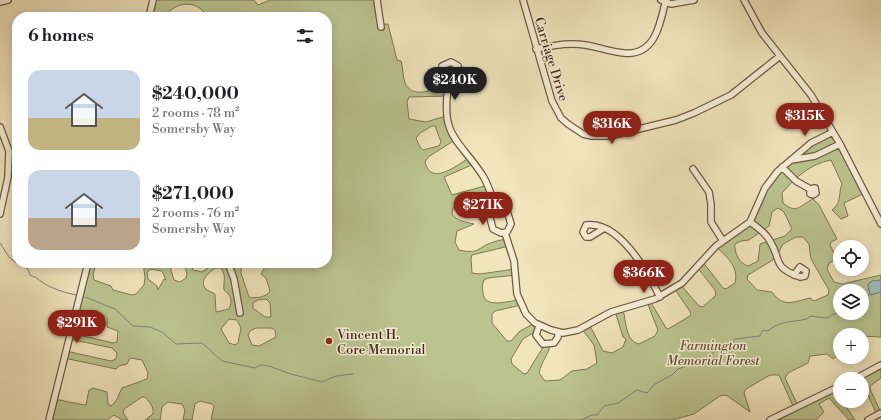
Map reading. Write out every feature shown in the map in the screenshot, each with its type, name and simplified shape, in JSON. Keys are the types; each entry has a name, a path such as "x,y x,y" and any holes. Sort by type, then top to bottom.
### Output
{"street":[{"path":"0,2 8,0"},
{"path":"150,12 153,0"},
{"path":"378,0 381,27"},
{"name":"Carriage Drive","path":"523,0 552,101 561,118 583,134 601,137 662,123 694,113 731,95 780,56"},
{"path":"536,49 576,44 624,53 636,52 648,46 655,37 661,25 663,1 678,3 694,0"},
{"path":"744,0 756,25 811,95 840,144 881,224"},
{"path":"451,62 458,66 459,75 456,85 448,88 441,83 440,76 442,66 451,62"},
{"path":"448,88 446,112 447,123 457,143 485,180 496,208"},
{"path":"0,127 9,151 8,177 0,214"},
{"path":"505,233 514,261 519,300 526,314 539,326 558,332 578,330 611,312 660,297 688,278 709,253 750,222 765,188 782,167 811,143 833,132"},
{"path":"791,160 815,156 840,144"},
{"path":"782,167 796,181 810,189"},
{"path":"694,169 709,192 711,222 723,241"},
{"path":"496,208 505,209 509,217 511,227 505,233 498,233 492,225 490,215 496,208"},
{"path":"750,222 770,240 780,265 794,275"},
{"path":"603,229 619,238 634,253 646,270 660,297"},
{"path":"49,420 87,268"},
{"path":"230,268 234,279 240,313"},
{"path":"539,326 536,335 543,344 554,343 558,337 558,332"},
{"path":"869,372 881,366"},
{"path":"770,420 833,389"},
{"path":"868,420 881,413"}],"green space":[{"name":"Farmington Memorial Forest","path":"153,0 254,0 258,5 270,0 377,0 381,24 388,24 397,60 401,61 404,81 408,88 412,91 422,92 442,86 445,87 447,96 409,97 407,102 409,119 426,122 446,116 455,140 428,157 425,162 428,169 433,173 438,174 451,169 469,158 474,164 444,177 452,195 488,185 496,208 491,212 473,201 465,202 453,208 452,214 456,218 474,224 457,231 455,242 459,250 476,251 496,241 507,239 509,246 472,255 472,273 480,274 515,269 516,275 488,278 484,280 482,286 484,298 492,303 519,300 521,305 495,311 492,314 492,323 507,341 511,341 520,331 535,323 539,326 536,331 523,339 511,359 512,364 524,374 527,373 545,344 550,345 539,373 545,381 560,380 572,371 587,369 597,363 594,345 582,329 589,324 603,351 612,353 623,347 626,339 623,337 615,311 623,309 629,335 634,342 639,344 655,336 658,330 647,302 650,301 668,329 690,316 691,313 674,288 680,284 699,306 703,307 716,295 715,290 697,267 702,261 723,288 726,289 735,283 736,277 734,267 728,258 716,246 745,226 765,188 795,156 833,132 865,193 844,203 848,216 841,219 832,210 839,201 842,184 831,160 810,168 798,177 782,193 783,203 788,207 795,209 813,199 819,205 837,239 833,240 830,245 833,251 833,261 829,263 827,269 834,282 842,284 833,284 833,320 869,320 869,290 870,295 881,292 881,337 869,336 869,328 833,328 833,359 827,354 810,356 808,363 788,373 785,378 798,406 833,389 833,402 829,398 819,404 824,412 816,420 770,420 794,408 779,375 770,375 746,389 744,393 750,412 726,395 720,396 694,414 672,420 211,420 214,406 212,404 200,401 195,404 192,420 183,420 185,410 182,404 168,402 162,407 160,420 145,420 153,414 153,409 145,397 142,397 124,409 123,413 128,420 122,420 114,415 107,420 49,420 54,399 86,405 89,390 93,388 107,392 108,404 111,406 116,401 122,388 147,379 148,373 142,360 130,358 127,364 119,366 116,369 64,358 66,351 111,361 116,359 117,353 112,348 69,339 71,333 113,343 117,342 118,331 107,327 107,319 105,316 97,314 92,318 75,314 87,268 95,268 93,275 94,280 111,286 113,290 132,295 136,294 144,285 144,268 170,268 174,280 180,282 186,278 187,274 185,268 192,268 193,270 202,272 207,268 216,268 211,271 203,283 206,289 215,294 216,312 229,309 231,301 230,296 224,290 224,277 221,268 242,268 241,273 249,297 254,298 264,296 270,291 266,278 261,274 264,268 332,268 332,12 204,12 200,8 190,4 184,4 173,8 169,12 150,12","holes":["432,126 435,126 441,142 439,146 423,150 416,138 420,133","778,208 784,212 792,229 785,236 760,244 758,261 748,266 742,263 735,251 735,244 741,241 749,240 769,226 772,212","796,237 803,237 809,244 811,259 829,290 828,295 814,301 810,298 794,302 785,302 776,297 772,292 757,290 747,279 748,275 776,258 783,244","151,269 162,271 166,280 164,279 158,290 157,286 148,279 147,272","266,299 270,303 271,317 265,317 253,308 253,303 258,300","229,319 237,320 241,328 238,343 235,345 229,343 221,329","256,328 271,328 275,330 276,337 259,346 252,345 248,335 250,331"]},
{"path":"881,275 881,280 870,282 868,284 842,284"},
{"path":"881,365 881,378 870,386 881,413 877,415 869,397 868,372"},
{"path":"838,408 847,408 855,420 849,420"}],"water":[{"path":"881,280 881,292 870,295 868,284 872,281"}],"waterway":[{"path":"0,243 12,260"},
{"path":"26,268 30,275 47,285 76,295"},
{"path":"85,297 115,309 133,326 150,327 162,332 176,344 202,343 222,361 255,368 261,365 269,366 291,374 322,382 336,376 353,374"},
{"path":"581,420 592,415 597,415 604,406 618,403 637,390 647,393 655,384 672,375 678,369 708,358 716,350 731,345 735,339 760,336 763,330 768,331 776,325 807,319 810,316 827,318 833,315"}],"place":[{"name":"Vincent H. Core Memorial","path":"329,341"}]}
